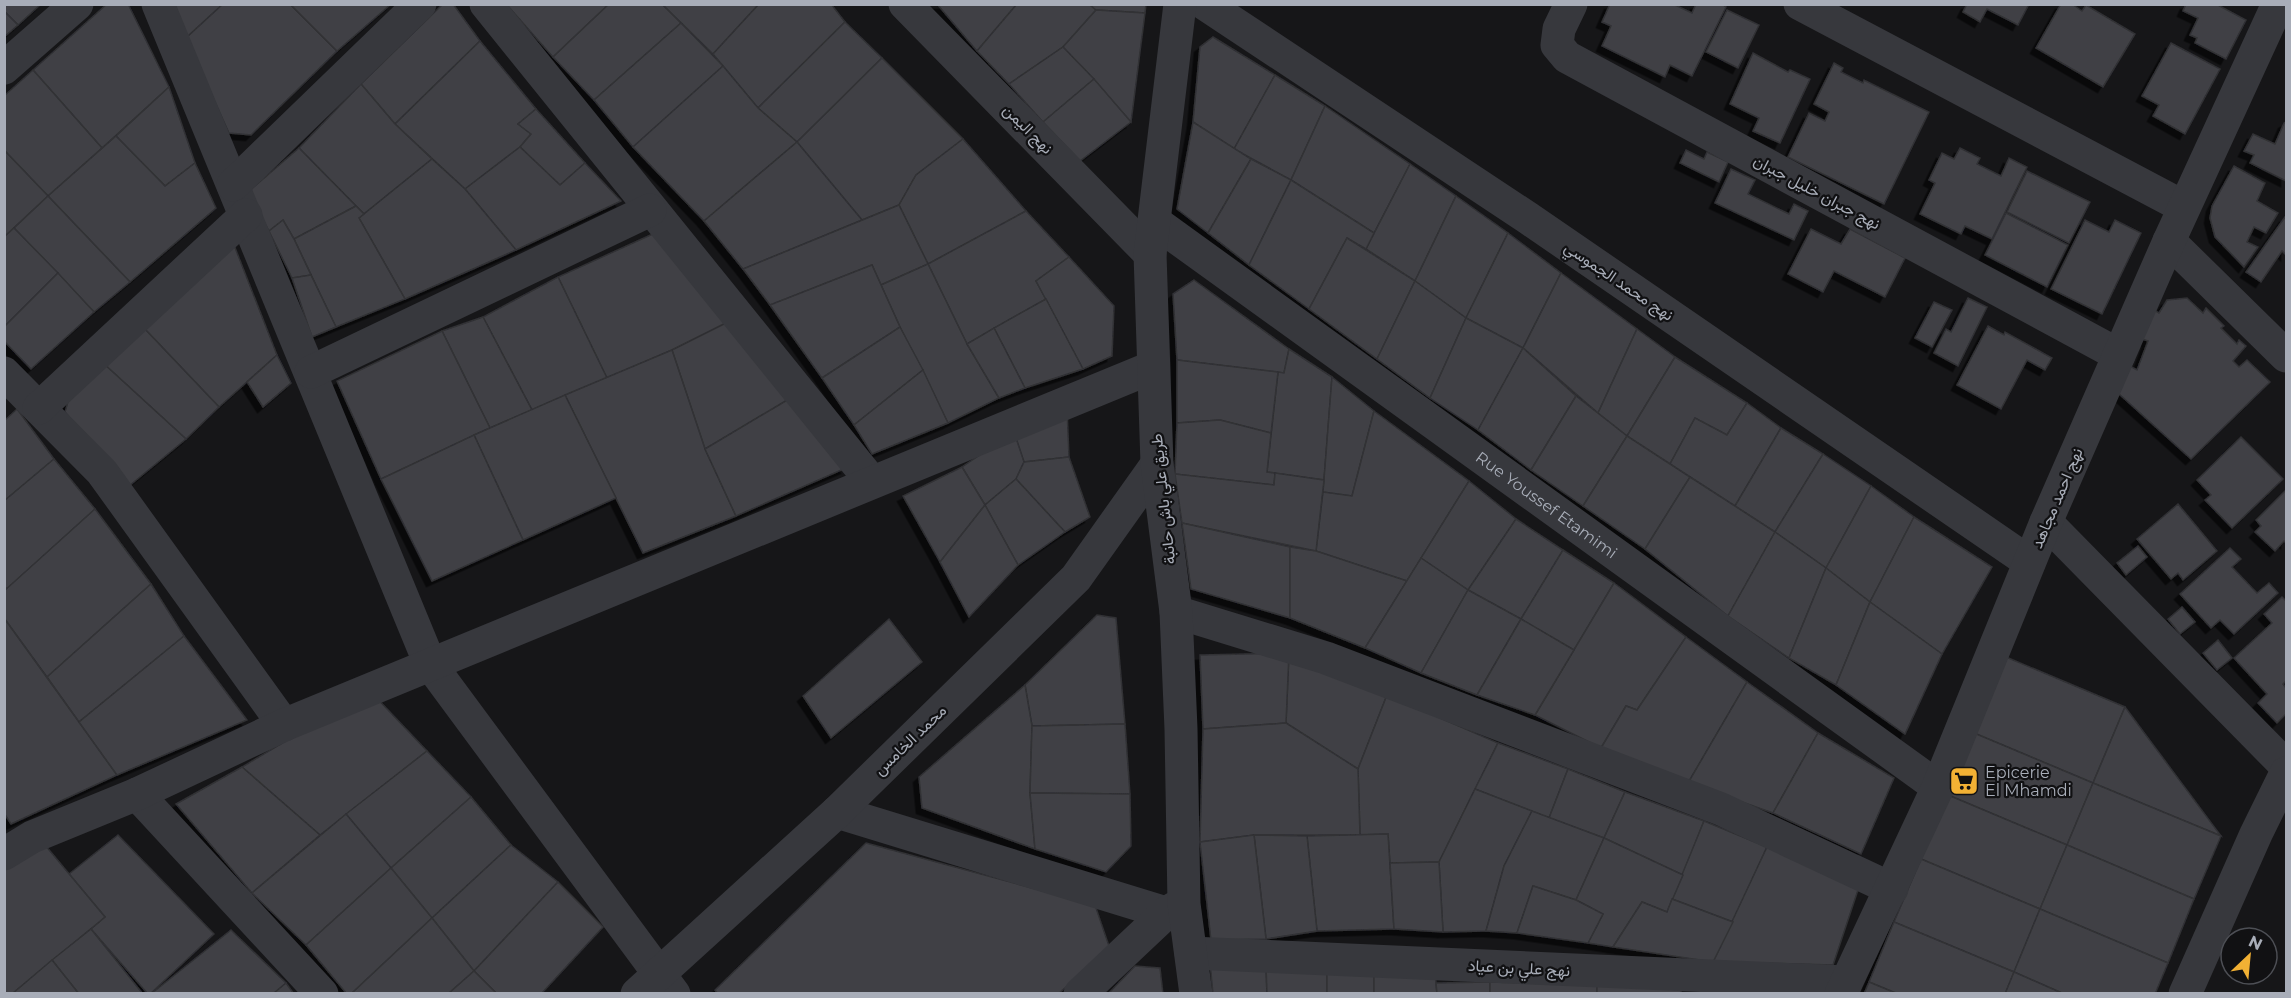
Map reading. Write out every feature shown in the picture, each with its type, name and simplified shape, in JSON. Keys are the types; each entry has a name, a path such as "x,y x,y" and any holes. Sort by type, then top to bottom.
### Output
{"street":[{"path":"4,68 77,4"},
{"path":"158,4 430,664 657,987"},
{"path":"233,185 420,4"},
{"path":"486,4 650,210 872,482"},
{"name":"نهج اليمن","path":"905,4 1150,254"},
{"name":"طريق علي باش حانبة","path":"1180,4 1150,254 1157,464 1176,612 1181,729 1175,908 1191,953 1197,993"},
{"name":"نهج محمد الجموسي","path":"1205,4 1528,218 2029,562"},
{"name":"نهج جبران خليل جبران","path":"1572,4 1559,29 1557,45 1567,57 2118,355"},
{"path":"1800,4 2184,207"},
{"name":"نهج احمد مجاهد","path":"1844,988 1938,787 2029,562 2118,355 2278,4"},
{"path":"310,372 650,210"},
{"path":"39,408 246,215"},
{"name":"Rue Youssef Etamimi","path":"1155,222 1938,787"},
{"path":"2169,241 2286,356"},
{"path":"4,854 32,837 137,794 284,725 1153,367"},
{"path":"4,373 102,472 284,725"},
{"name":"محمد الخامس","path":"657,987 1076,578 1157,464"},
{"path":"2046,522 2286,766"},
{"path":"1176,612 1326,658 1721,809 1892,889"},
{"path":"2185,993 2256,834 2286,773"},
{"path":"137,794 322,993"},
{"path":"837,812 1175,908"},
{"path":"1080,993 1175,908"},
{"name":"نهج علي بن عياد","path":"1191,953 1844,988"}],"building":[{"path":"4,4 41,4 18,25 4,11"},
{"path":"107,4 128,4 169,87 102,148 33,70"},
{"path":"173,4 223,4 186,38"},
{"path":"223,4 290,4 337,51 251,135 229,133 186,38"},
{"path":"290,4 391,4 337,51"},
{"path":"443,4 453,4 480,41 395,124 361,84"},
{"path":"506,4 609,4 553,57"},
{"path":"609,4 662,4 681,23 594,100 553,57"},
{"path":"662,4 759,4 713,54"},
{"path":"759,4 831,4 845,22 758,108 713,54"},
{"path":"937,4 1017,4 977,51"},
{"path":"1017,4 1089,4 1096,10 1063,47 1009,84 977,51"},
{"path":"1089,4 1146,4 1145,13 1096,10"},
{"path":"1610,4 1673,4 1692,13 1696,4 1722,4 1726,7 1692,76 1670,65 1665,77 1602,46 1611,26 1602,22"},
{"path":"1967,4 2029,4 2018,25 1987,9 1980,22 1963,12"},
{"path":"2061,4 2072,4 2082,11 2086,5 2135,34 2103,87 2036,48"},
{"path":"2186,4 2216,4 2246,20 2226,59 2195,43 2197,38 2190,35 2198,18 2183,11"},
{"path":"1096,10 1145,13 1131,122 1063,47"},
{"path":"1727,10 1759,25 1738,68 1706,52"},
{"path":"4,11 18,25 4,37"},
{"path":"845,22 882,58 797,142 758,108"},
{"path":"681,23 723,66 633,147 594,100"},
{"path":"1213,37 1275,75 1234,149 1193,122 1200,47"},
{"path":"480,41 536,109 518,124 531,134 520,147 465,189 395,124"},
{"path":"2171,43 2220,69 2185,134 2153,116 2159,105 2142,96"},
{"path":"1063,47 1094,79 1043,122 1009,84"},
{"path":"1753,53 1788,72 1790,70 1810,79 1780,143 1753,131 1759,118 1730,104"},
{"path":"882,58 963,139 916,175 899,205 862,220 797,142"},
{"path":"1834,63 1843,68 1841,72 1863,83 1864,80 1929,112 1884,204 1788,157 1809,113 1825,121 1829,112 1814,104"},
{"path":"723,66 758,108 797,142 704,221 633,147"},
{"path":"33,70 102,148 48,196 4,150 4,96"},
{"path":"1275,75 1325,106 1291,180 1234,149"},
{"path":"1094,79 1131,122 1080,161 1043,122"},
{"path":"361,84 395,124 432,159 364,214 299,148"},
{"path":"169,87 195,163 165,186 116,136"},
{"path":"1325,106 1410,164 1374,233 1291,180"},
{"path":"536,109 585,163 560,185 520,147 531,134 518,124"},
{"path":"1193,122 1251,159 1208,233 1177,209"},
{"path":"2286,122 2286,181 2250,163 2254,155 2244,151 2253,134 2275,144"},
{"path":"116,136 165,186 195,163 216,208 130,282 48,196"},
{"path":"963,139 1026,211 928,264 899,205 916,175"},
{"path":"797,142 862,220 743,269 704,221"},
{"path":"520,147 560,185 585,163 621,201 516,250 465,189"},
{"path":"299,148 356,206 294,239 283,220 269,231 248,192"},
{"path":"1960,148 1980,158 1977,164 2001,176 2009,158 2027,167 1992,239 1965,226 1961,234 1920,214 1935,183 1929,180 1942,153 1954,159"},
{"path":"4,150 48,196 4,237"},
{"path":"1686,150 1704,159 1707,152 1728,162 1719,182 1680,163"},
{"path":"432,159 465,189 516,250 405,299 359,218"},
{"path":"1251,159 1291,180 1249,265 1208,233"},
{"path":"1410,164 1456,196 1415,281 1366,249"},
{"path":"2234,166 2265,183 2257,201 2278,213 2266,233 2254,227 2247,242 2258,247 2244,267 2215,237 2210,218 2212,206"},
{"path":"1731,169 1755,180 1748,194 1789,214 1794,204 1808,211 1794,240 1715,203"},
{"path":"2027,171 2090,202 2069,243 2007,212"},
{"path":"1291,180 1374,233 1366,249 1347,238 1309,309 1249,265"},
{"path":"48,196 130,282 94,312 14,228"},
{"path":"1456,196 1508,233 1466,318 1415,281"},
{"path":"899,205 928,264 881,285 872,265 770,305 743,269"},
{"path":"356,206 364,214 359,218 405,299 336,327 294,239"},
{"path":"1026,211 1069,257 1036,281 1046,299 967,344 928,264"},
{"path":"2006,213 2068,245 2047,287 1985,255"},
{"path":"2285,217 2286,255 2282,251 2261,282 2246,272"},
{"path":"283,220 311,275 292,278 269,231"},
{"path":"2085,220 2109,232 2115,220 2141,233 2102,314 2051,289"},
{"path":"14,228 58,273 4,327 4,237"},
{"path":"1811,229 1841,244 1850,229 1905,258 1885,297 1834,271 1823,292 1788,274"},
{"path":"655,233 734,319 672,350 607,378 558,277"},
{"path":"1508,233 1561,273 1523,348 1466,318"},
{"path":"1347,238 1415,281 1377,359 1309,309"},
{"path":"234,245 277,355 219,407 142,326"},
{"path":"1069,257 1114,306 1112,356 1083,369 1036,281"},
{"path":"928,264 967,344 999,398 948,423 881,285"},
{"path":"872,265 900,327 822,378 770,305"},
{"path":"58,273 94,312 31,369 4,341 4,327"},
{"path":"1561,273 1637,329 1598,413 1523,348"},
{"path":"311,275 336,327 312,337 292,278"},
{"path":"558,277 607,378 532,410 483,317"},
{"path":"1194,280 1289,349 1284,373 1177,360 1173,294"},
{"path":"1415,281 1466,318 1430,398 1377,359"},
{"path":"1968,298 1987,307 1958,366 1934,353 1946,329 1951,332"},
{"path":"2187,298 2203,313 2206,308 2224,326 2221,328 2237,344 2239,340 2246,346 2233,361 2239,367 2247,360 2270,382 2191,459 2118,393 2130,366 2137,370 2148,341 2142,339 2154,310 2159,313 2167,300"},
{"path":"1046,299 1083,369 1025,388 994,328"},
{"path":"1934,302 1952,310 1932,347 1915,338"},
{"path":"483,317 532,410 490,428 442,331"},
{"path":"1466,318 1523,348 1478,430 1430,398"},
{"path":"734,319 789,399 705,449 672,350"},
{"path":"142,326 219,407 186,439 103,363"},
{"path":"1988,326 2004,335 2005,332 2052,358 2045,370 2027,360 2001,409 1957,385"},
{"path":"900,327 923,370 854,425 822,378"},
{"path":"994,328 1025,388 999,398 967,344"},
{"path":"1637,329 1675,357 1627,436 1598,413"},
{"path":"442,331 490,428 381,479 337,381"},
{"path":"1523,348 1576,396 1531,470 1478,430"},
{"path":"1289,349 1332,377 1324,480 1267,472 1278,372 1284,373"},
{"path":"672,350 705,449 736,516 643,553 565,395"},
{"path":"277,355 291,383 263,407 247,382"},
{"path":"1675,357 1747,403 1727,435 1695,418 1670,464 1627,436"},
{"path":"1177,360 1278,372 1271,433 1220,420 1177,423"},
{"path":"103,363 186,439 129,486 65,412 70,395"},
{"path":"923,370 948,423 872,454 854,425"},
{"path":"1332,377 1374,411 1352,496 1323,492"},
{"path":"565,395 616,498 523,540 474,435"},
{"path":"1576,396 1627,436 1583,506 1531,470"},
{"path":"789,399 846,468 736,516 705,449"},
{"path":"1747,403 1781,428 1735,506 1670,464 1695,418 1727,435"},
{"path":"1067,408 1069,457 1024,462 1014,432"},
{"path":"17,409 54,459 4,501 4,421"},
{"path":"1374,411 1469,481 1407,581 1316,551 1323,492 1352,496"},
{"path":"1220,420 1271,433 1267,472 1275,473 1274,485 1175,474 1177,423"},
{"path":"1781,428 1823,454 1775,532 1735,506"},
{"path":"1014,432 1024,462 1016,479 985,505 962,467"},
{"path":"474,435 523,540 432,581 381,479"},
{"path":"1627,436 1690,477 1645,549 1583,506"},
{"path":"2241,437 2283,479 2232,528 2205,500 2211,495 2197,480"},
{"path":"1823,454 1871,486 1826,568 1775,532"},
{"path":"1069,457 1090,517 1065,532 1016,479 1024,462"},
{"path":"54,459 95,509 7,589 4,586 4,501"},
{"path":"962,467 985,505 940,562 903,496"},
{"path":"1275,473 1324,480 1316,551 1182,523 1175,474 1274,485"},
{"path":"1690,477 1775,532 1728,616 1645,549"},
{"path":"1016,479 1065,532 1018,565 985,505"},
{"path":"1469,481 1516,519 1468,590 1421,558"},
{"path":"1871,486 1914,517 1870,602 1826,568"},
{"path":"2286,490 2286,543 2284,541 2275,551 2255,532 2261,526 2256,520"},
{"path":"2178,504 2217,551 2183,580 2178,573 2171,579 2137,539"},
{"path":"985,505 1018,565 969,617 940,562"},
{"path":"95,509 151,584 47,677 4,618 4,591"},
{"path":"1914,517 1992,567 1942,654 1870,602"},
{"path":"1516,519 1563,550 1521,619 1468,590"},
{"path":"1182,523 1290,547 1290,618 1191,589"},
{"path":"1775,532 1826,568 1789,658 1728,616"},
{"path":"2138,546 2147,557 2126,575 2117,563"},
{"path":"1290,547 1316,551 1407,581 1365,648 1290,618"},
{"path":"2230,548 2241,559 2232,567 2257,593 2269,583 2278,593 2234,634 2220,620 2211,628 2180,594"},
{"path":"1563,550 1614,583 1574,650 1521,619"},
{"path":"1421,558 1468,590 1421,673 1365,648"},
{"path":"1826,568 1870,602 1836,685 1789,658"},
{"path":"1614,583 1686,637 1637,710 1626,706 1601,748 1535,715"},
{"path":"151,584 184,636 79,722 47,677"},
{"path":"1468,590 1521,619 1477,695 1421,673"},
{"path":"2282,597 2286,601 2286,681 2283,684 2286,688 2286,714 2277,723 2258,703 2267,694 2234,658 2272,623 2264,614"},
{"path":"1870,602 1942,654 1905,734 1836,685"},
{"path":"2182,607 2195,622 2180,634 2168,619"},
{"path":"1097,615 1116,618 1125,724 1032,726 1025,685"},
{"path":"4,618 117,775 11,824 4,813"},
{"path":"889,619 922,662 831,738 803,696"},
{"path":"1521,619 1574,650 1535,715 1477,695"},
{"path":"184,636 247,720 117,775 79,722"},
{"path":"1686,637 1747,682 1688,783 1601,748 1626,706 1637,710"},
{"path":"2218,640 2232,658 2217,670 2203,653"},
{"path":"1289,653 1387,695 1358,769 1286,723"},
{"path":"1289,653 1286,723 1203,729 1200,655"},
{"path":"2006,657 2125,707 2093,783 1974,733"},
{"path":"1747,682 1818,733 1773,813 1688,783"},
{"path":"1025,685 1032,726 1030,793 1035,849 922,808 919,777"},
{"path":"370,691 427,751 320,835 242,767"},
{"path":"1387,695 1498,743 1439,862 1390,863 1388,834 1360,835 1358,769"},
{"path":"2125,707 2221,836 2093,783"},
{"path":"1286,723 1358,769 1360,835 1254,835 1200,842 1203,729"},
{"path":"1125,724 1130,794 1030,793 1032,726"},
{"path":"1818,733 1894,778 1861,854 1773,813"},
{"path":"1974,733 2093,783 2067,845 1948,795"},
{"path":"1498,743 1568,769 1549,818 1475,789"},
{"path":"427,751 471,797 391,868 346,814"},
{"path":"242,767 320,835 252,893 176,804"},
{"path":"1568,769 1625,792 1604,838 1549,818"},
{"path":"2093,783 2221,836 2194,899 2067,845"},
{"path":"1475,789 1532,811 1504,866 1486,931 1443,932 1439,862"},
{"path":"1625,792 1704,821 1683,875 1604,838"},
{"path":"1030,793 1130,794 1131,846 1106,872 1035,849"},
{"path":"1948,795 2067,845 2040,909 1921,859"},
{"path":"471,797 511,845 432,918 391,868"},
{"path":"1532,811 1604,838 1576,900 1533,886 1517,933 1486,931 1504,866"},
{"path":"346,814 391,868 306,945 252,893"},
{"path":"1704,821 1767,847 1733,922 1672,899"},
{"path":"1388,834 1394,929 1317,931 1307,836"},
{"path":"118,835 214,934 150,994 91,929 105,917 69,874"},
{"path":"1254,835 1307,836 1317,931 1266,939"},
{"path":"1254,835 1266,939 1211,940 1200,842"},
{"path":"1604,838 1683,875 1667,912 1642,902 1613,947 1588,943 1603,914 1576,900"},
{"path":"40,839 105,917 12,994 4,994 4,868"},
{"path":"866,843 1095,905 1110,949 1058,994 718,994 715,990"},
{"path":"511,845 558,882 474,971 432,918"},
{"path":"2067,845 2194,899 2168,963 2040,909"},
{"path":"1767,847 1860,884 1833,965 1713,962"},
{"path":"1921,859 2040,909 2014,972 1894,922"},
{"path":"1439,862 1443,932 1394,929 1390,863"},
{"path":"391,868 432,918 351,994 347,994 306,945"},
{"path":"558,882 603,927 541,994 497,994 474,971"},
{"path":"1533,886 1576,900 1603,914 1588,943 1517,933"},
{"path":"1672,899 1733,922 1713,962 1613,947 1642,902 1667,912"},
{"path":"2040,909 2168,963 2155,994 2064,994 2014,972"},
{"path":"432,918 474,971 448,994 351,994"},
{"path":"1894,922 2014,972 2005,994 1898,994 1869,982"},
{"path":"91,929 143,994 79,994 52,960"},
{"path":"231,930 286,983 273,994 151,994"},
{"path":"52,960 79,994 12,994"},
{"path":"1210,963 1266,966 1267,994 1213,994"},
{"path":"1135,966 1160,968 1163,994 1108,994"},
{"path":"1266,966 1327,969 1327,994 1267,994"},
{"path":"1327,969 1374,973 1374,994 1327,994"},
{"path":"474,971 497,994 448,994"},
{"path":"1435,971 1437,994 1374,994 1374,973"},
{"path":"2014,972 2064,994 2005,994"},
{"path":"1490,982 1490,994 1437,994 1436,983"},
{"path":"1490,982 1597,985 1597,994 1490,994"},
{"path":"1869,982 1898,994 1864,994"},
{"path":"286,983 294,994 273,994"},
{"path":"1681,984 1681,994 1597,994 1597,985"}],"place":[{"name":"Epicerie El Mhamdi","path":"1964,781"}]}
